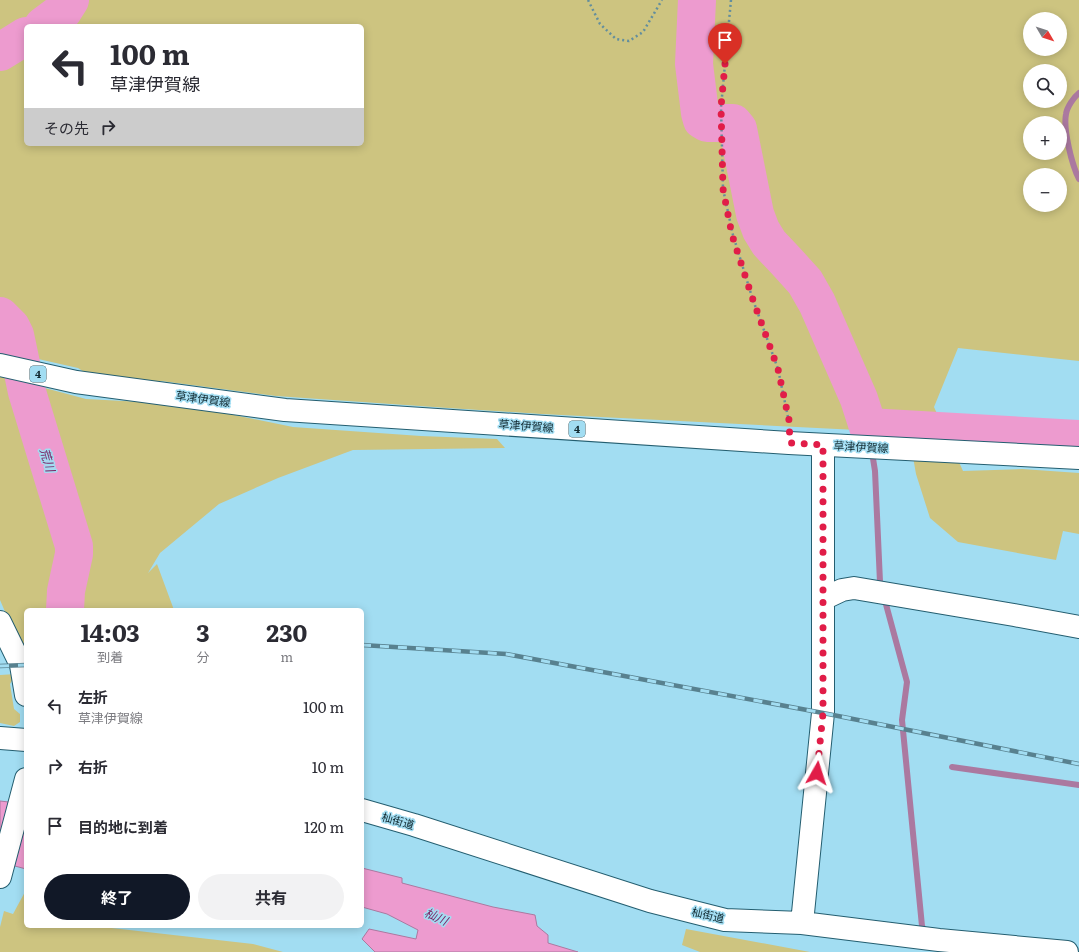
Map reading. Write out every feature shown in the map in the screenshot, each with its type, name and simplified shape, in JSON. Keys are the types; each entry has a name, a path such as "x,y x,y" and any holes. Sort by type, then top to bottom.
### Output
{"street":[{"name":"草津伊賀線","path":"0,365 76,382 285,410 823,445 1079,458"},
{"path":"802,923 823,713 823,445"},
{"path":"823,599 842,590 854,588 1006,613 1079,627"},
{"path":"0,622 21,665 24,683"},
{"path":"0,738 24,740"},
{"path":"0,877 24,787"},
{"name":"杣街道","path":"364,811 414,825 650,901 725,920 802,923 939,940 1067,952"}],"path":[{"path":"588,0 600,24 616,39 629,41 643,32 662,0"},
{"path":"731,0 721,107 723,189 732,235 747,283 778,369 789,420 790,443"}],"shaded area":[{"path":"0,0 1079,0 1079,361 958,348 934,407 963,471 1022,469 1079,473 1079,534 1063,531 1056,560 958,542 930,518 916,474 910,440 857,430 541,414 276,396 161,381 112,390 78,368 0,349"},
{"path":"0,376 86,399 180,404 293,427 421,436 497,439 505,448 353,450 278,478 219,504 160,553 148,573 157,564 173,608 24,608 24,656 0,600"},
{"path":"16,674 10,684 14,709 20,714 20,722 14,726 0,723 0,675"},
{"path":"24,894 24,928 112,928 253,944 283,952 0,952 0,927 4,911 13,914"},
{"path":"686,929 810,952 700,952 682,945"}],"water":[{"path":"0,801 24,804 24,868 0,862"},
{"name":"杣川","path":"364,868 402,878 402,883 493,907 535,915 537,926 548,935 548,943 578,952 375,952 362,939 369,929 416,939 418,930 387,914 364,908"}],"waterway":[{"name":"荒川","path":"46,24 63,11 70,0"},
{"path":"697,0 694,64 702,120 707,123 733,123 738,129 755,214 761,230 769,243 805,282 817,303 859,399 868,427 1079,439"},
{"name":"荒川","path":"0,52 24,37"},
{"path":"1079,93 1068,108 1065,121 1069,147 1079,179"},
{"name":"荒川","path":"0,316 11,327 15,335 27,392 74,546 74,554 66,591 65,608"},
{"path":"868,427 875,471 880,582 882,588"},
{"path":"884,597 907,682 902,720 922,926 925,933"},
{"path":"952,767 1079,785"}],"railway":[{"path":"364,645 506,654 823,713 1079,764"},
{"path":"0,666 24,665"}],"route":[{"path":"725,64 721,107 723,189 732,235 752,297 778,369 789,420 790,443 823,445 823,713 817,773"}]}
